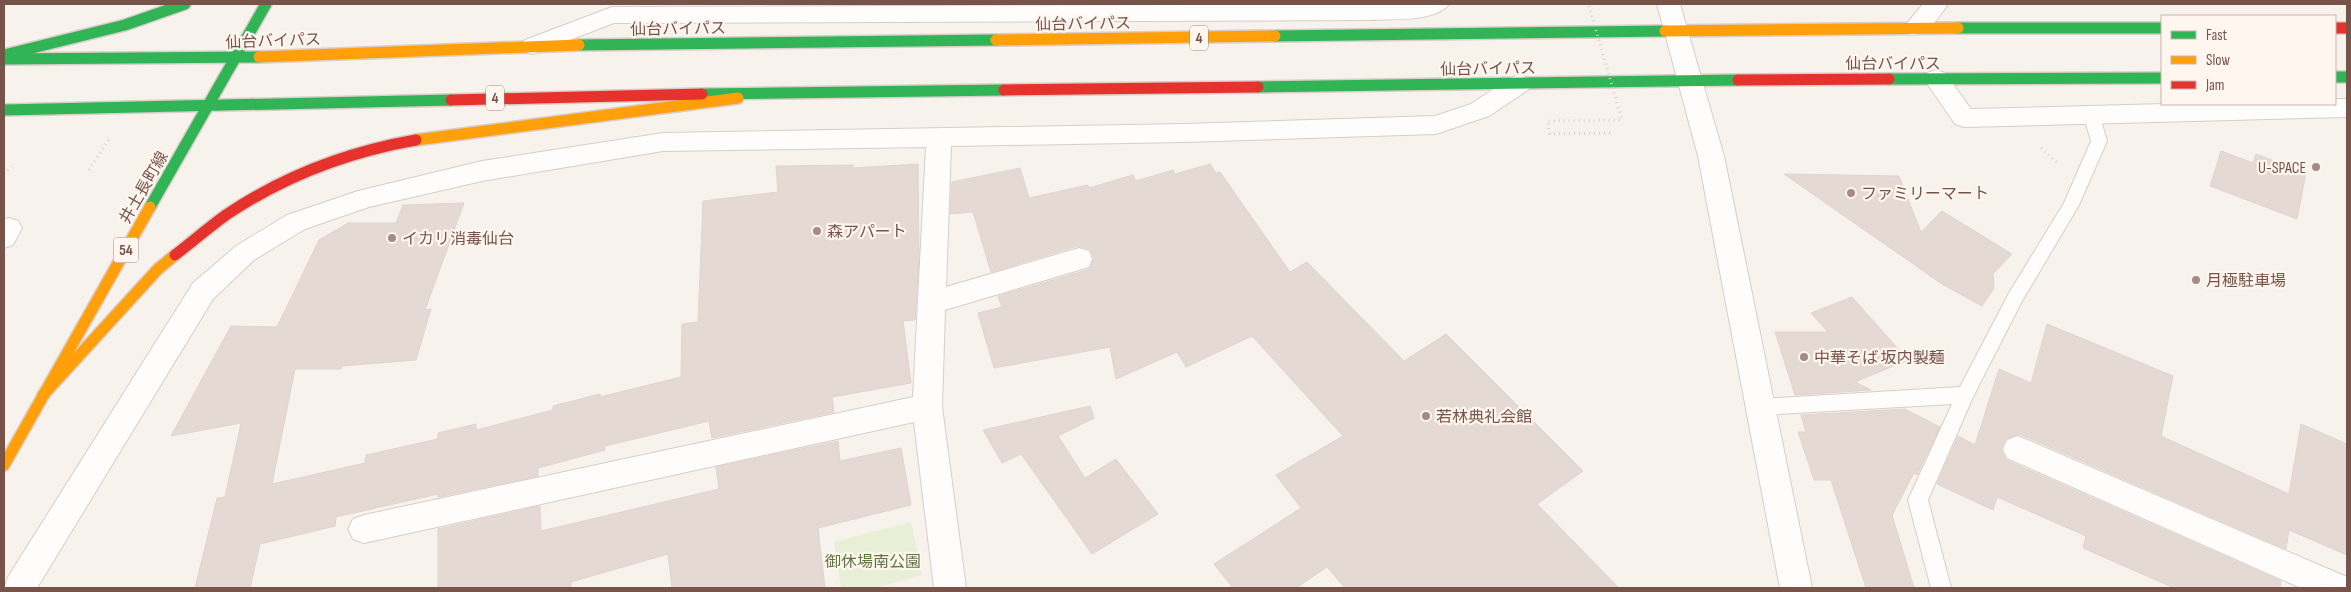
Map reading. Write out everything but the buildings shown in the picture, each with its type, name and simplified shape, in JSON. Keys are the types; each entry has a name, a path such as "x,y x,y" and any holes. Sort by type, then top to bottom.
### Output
{"main road":[{"path":"4,55 125,25 185,4"},
{"name":"井土長町線","path":"4,466 266,4"},
{"name":"仙台バイパス","path":"4,59 236,58 533,46 1915,28 2161,28"},
{"name":"仙台バイパス","path":"4,110 782,92 1519,84 1690,80 2161,78"},
{"path":"43,395 158,269 228,214 276,186 328,162 402,142 782,92"}],"street":[{"path":"533,46 612,14 943,9 1369,12 1425,9 1437,4"},
{"path":"1668,4 1711,156 1796,588"},
{"path":"1915,28 1936,4"},
{"path":"1936,79 1964,118 2347,108"},
{"path":"19,588 203,291 245,252 296,222 367,198 482,171 663,142 1184,133 1436,124 1480,110 1519,84"},
{"path":"939,136 928,407 947,587"},
{"path":"4,229 9,228 4,238"},
{"path":"933,302 1079,258"},
{"path":"364,529 928,407"},
{"path":"2018,449 2336,588"}],"lane":[{"path":"1941,588 1918,500 1965,396 2015,298 2071,205 2081,183 2099,141 2091,114"},
{"path":"1761,407 1965,396"}],"path":[{"path":"1589,6 1622,120 1547,122 1550,134 1610,133"},
{"path":"4,174 10,166"}],"green space":[{"name":"御休場南公園","path":"911,522 922,575 876,588 841,588 834,542"}],"traffic: fast":[{"path":"4,55 125,25 185,4"},
{"path":"150,207 266,4"},
{"path":"1958,28 2161,28"},
{"path":"1275,36 1665,31"},
{"path":"579,45 996,40"},
{"path":"4,59 259,57"},
{"path":"2336,77 2347,77"},
{"path":"1889,79 2161,78"},
{"path":"1258,87 1738,80"},
{"path":"702,94 1004,90"},
{"path":"4,110 451,100"}],"traffic: slow":[{"path":"1665,31 1958,28"},
{"path":"996,40 1275,36"},
{"path":"259,57 579,45"},
{"path":"416,140 738,98"},
{"path":"4,465 150,207"},
{"path":"43,395 158,269 175,255"}],"traffic: jam":[{"path":"2336,28 2347,28"},
{"path":"1738,80 1889,79"},
{"path":"1004,90 1258,87"},
{"path":"451,100 702,94"},
{"path":"175,255 214,224 248,201 293,177 366,150 416,140"}],"place":[{"name":"U-SPACE","path":"2316,167"},
{"name":"ファミリーマート","path":"1851,193"},
{"name":"森アパート","path":"817,231"},
{"name":"イカリ消毒仙台","path":"392,238"},
{"name":"月極駐車場","path":"2196,280"},
{"name":"中華そば 坂内製麺","path":"1804,357"},
{"name":"若林典礼会館","path":"1426,416"}]}
